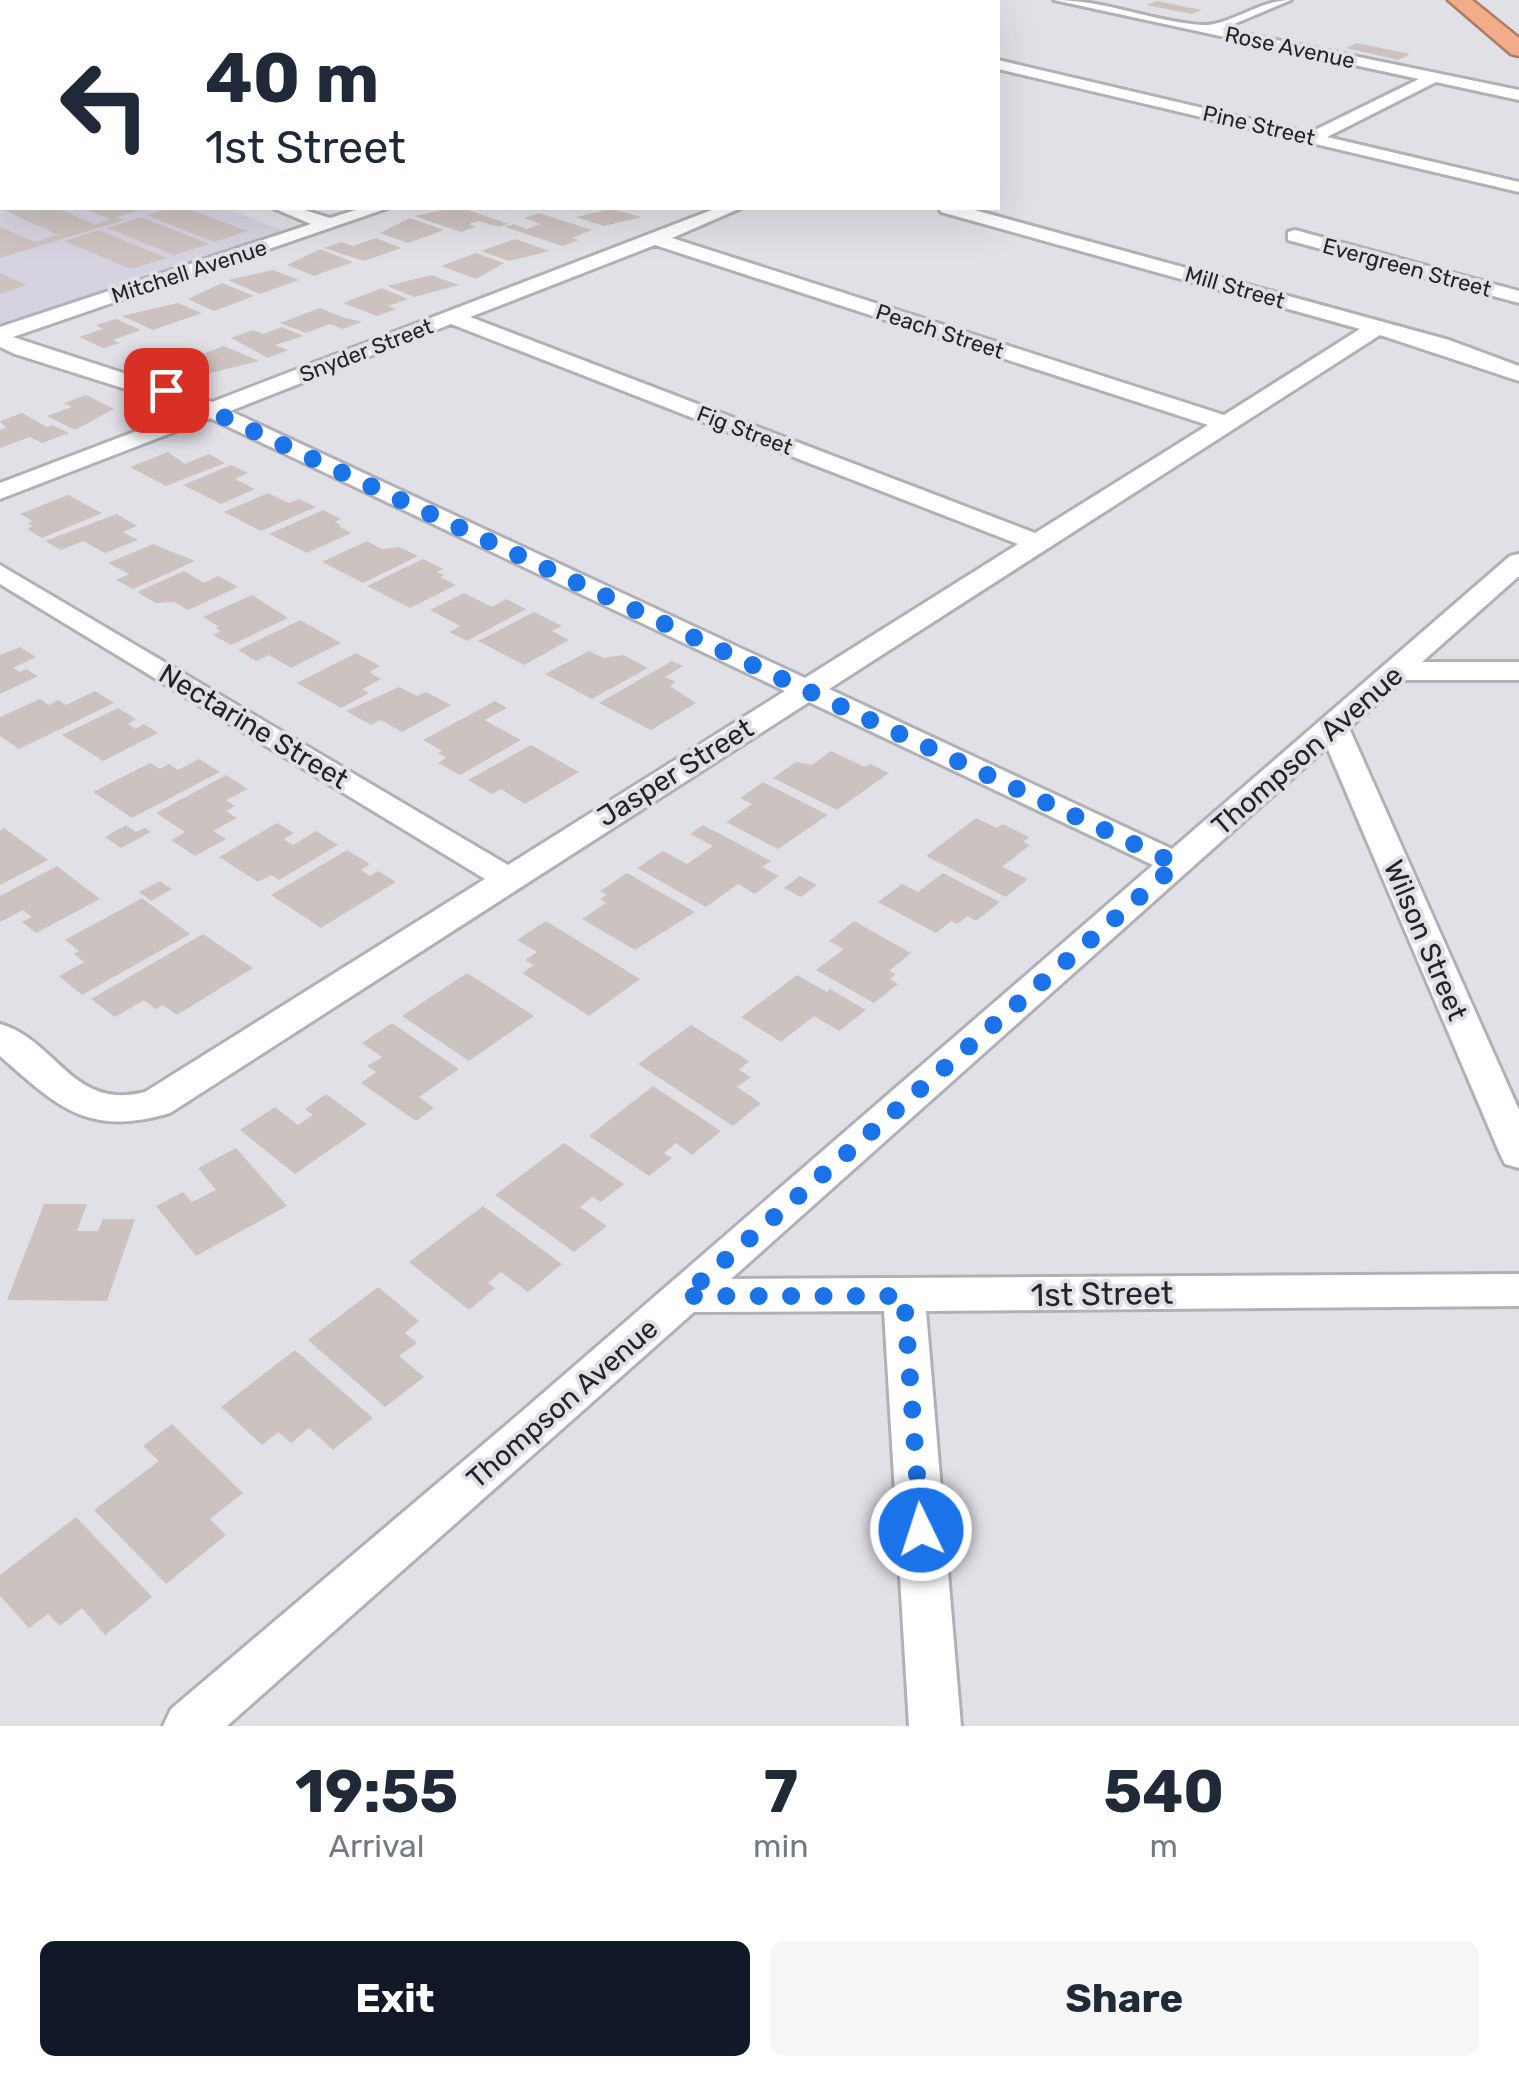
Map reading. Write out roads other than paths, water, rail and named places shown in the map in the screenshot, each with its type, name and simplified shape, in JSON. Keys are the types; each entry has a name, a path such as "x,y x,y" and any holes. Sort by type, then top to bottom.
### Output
{"highway":[{"path":"1459,0 1519,49"}],"street":[{"name":"Rose Avenue","path":"1061,0 1519,95"},
{"path":"1207,30 1284,0"},
{"name":"Pine Street","path":"1000,64 1519,187"},
{"path":"1312,137 1435,78"},
{"path":"288,210 328,224"},
{"name":"Mitchell Avenue","path":"0,337 373,210"},
{"name":"Snyder Street","path":"0,492 727,210"},
{"name":"Mill Street","path":"955,210 1378,327 1519,374"},
{"name":"Evergreen Street","path":"1295,236 1519,296"},
{"name":"Peach Street","path":"654,238 1226,423"},
{"name":"Fig Street","path":"451,317 1038,542"},
{"name":"Jasper Street","path":"0,1036 67,1091 96,1109 138,1110 157,1103 1378,327"},
{"path":"0,337 54,361 146,384 211,410 1177,864"},
{"name":"Thompson Avenue","path":"189,1726 1519,562"},
{"name":"Nectarine Street","path":"0,574 508,878"},
{"path":"1397,670 1519,670"},
{"name":"Wilson Street","path":"1333,726 1519,1154"},
{"name":"1st Street","path":"684,1296 1519,1290"},
{"path":"904,1296 935,1726"}]}
